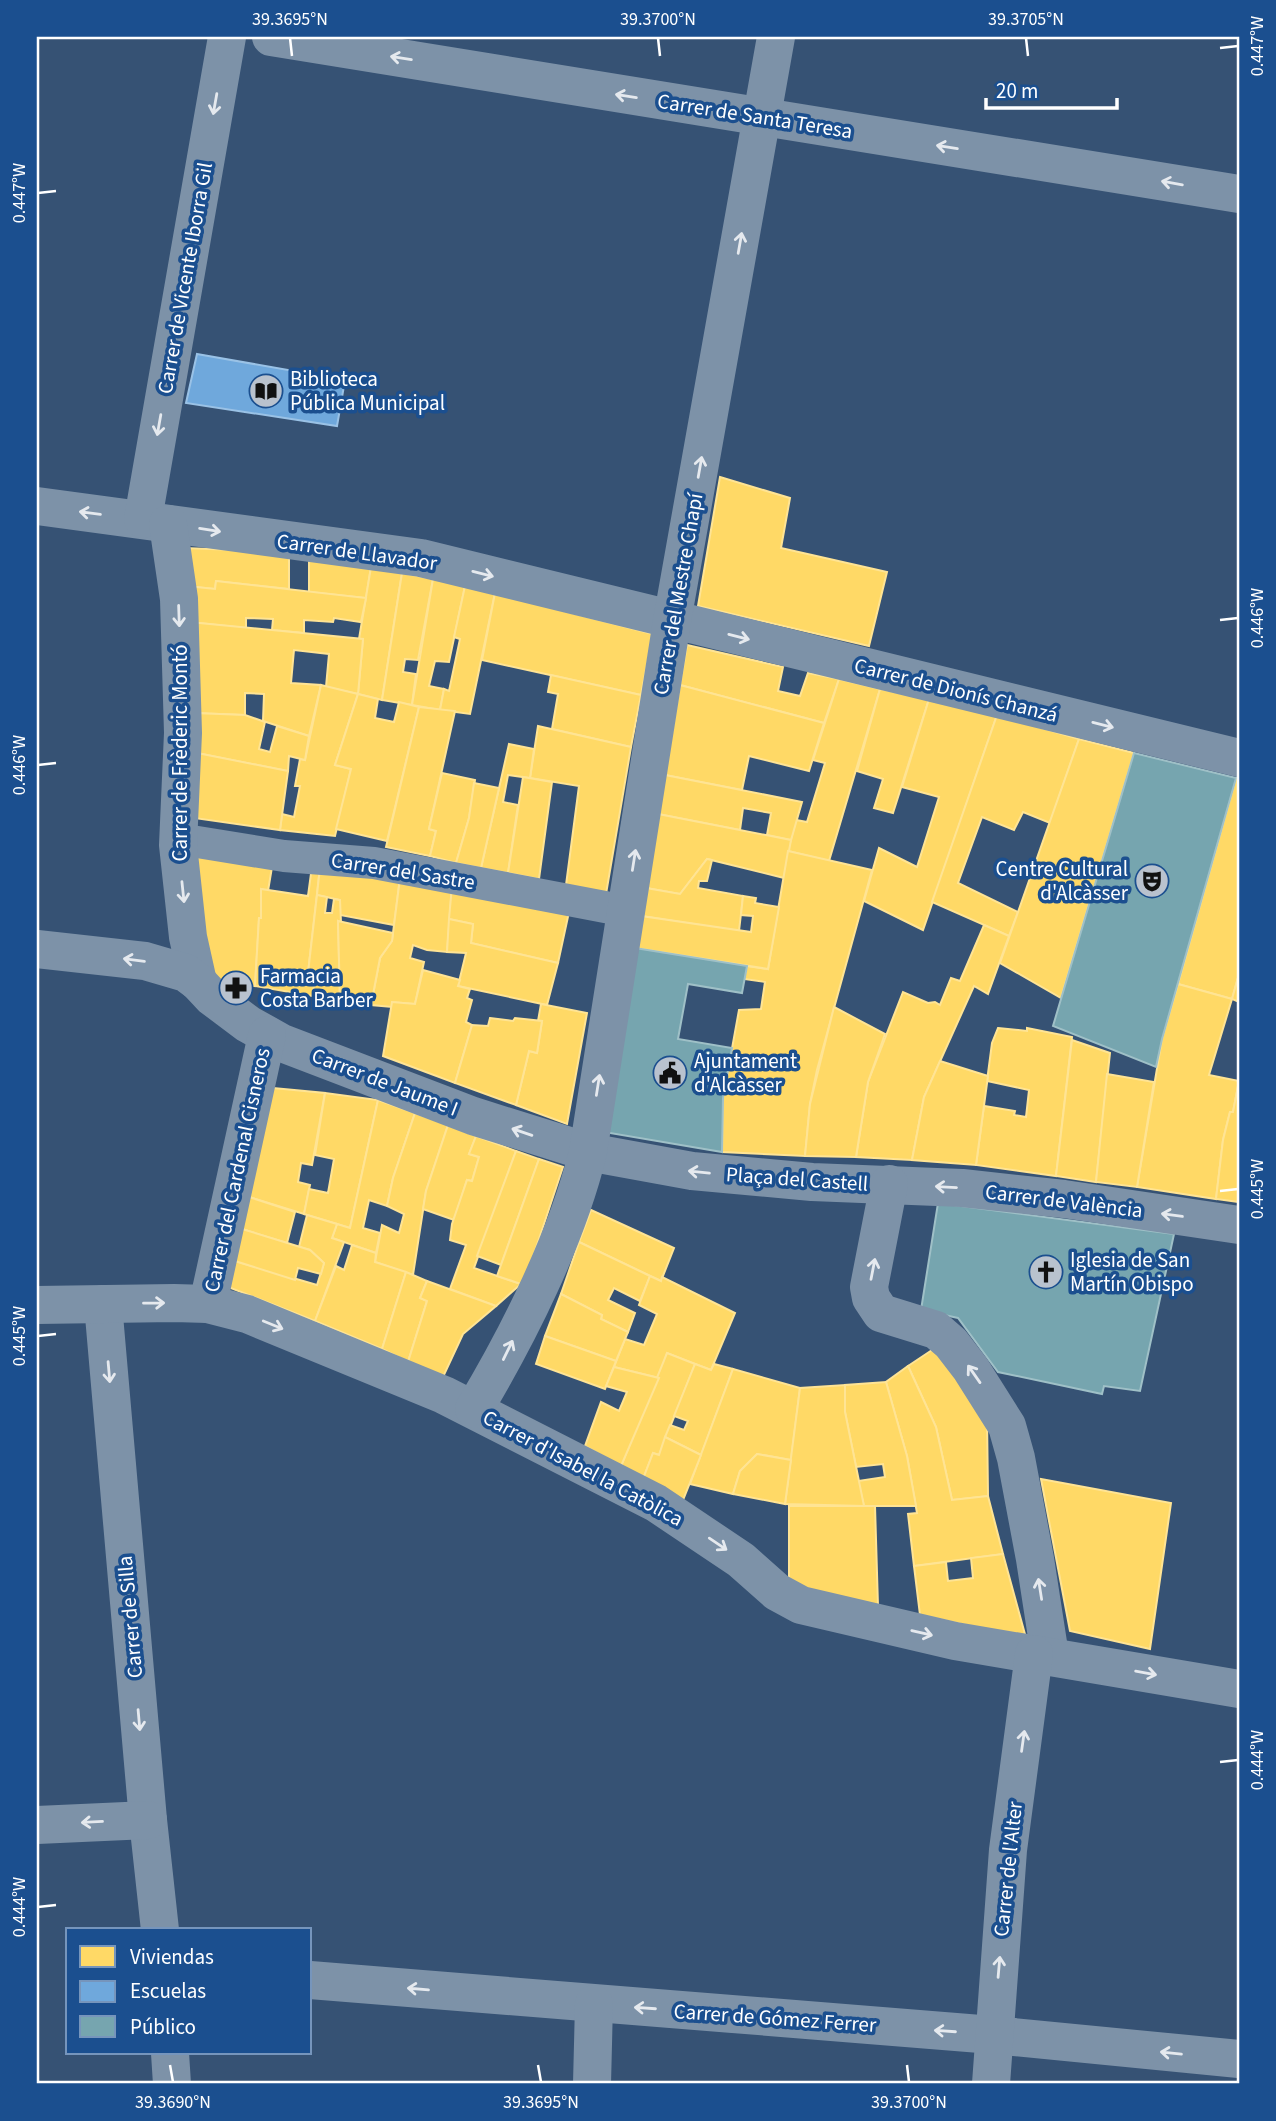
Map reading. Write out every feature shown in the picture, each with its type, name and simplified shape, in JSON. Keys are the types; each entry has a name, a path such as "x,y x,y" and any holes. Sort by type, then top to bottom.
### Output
{"street":[{"name":"Carrer de Vicente Iborra Gil","path":"155,522 227,37"},
{"name":"Carrer de Santa Teresa","path":"271,37 1239,194"},
{"name":"Carrer del Mestre Chapí","path":"474,1409 505,1358 544,1272 578,1191 588,1152 673,621 776,37"},
{"name":"Carrer de Llavador","path":"37,506 421,558 673,621"},
{"name":"Carrer de Frèderic Montó","path":"155,522 179,599 183,733 179,839 188,937 198,982"},
{"name":"Carrer de Dionís Chanzá","path":"673,621 1238,752"},
{"name":"Carrer del Sastre","path":"179,839 284,856 374,863 626,911"},
{"name":"Carrer de Jaume I","path":"37,949 145,961 186,973 212,997 282,1043 473,1116 588,1152"},
{"name":"Carrer del Cardenal Cisneros","path":"208,1304 267,1035"},
{"name":"Plaça del Castell","path":"588,1152 692,1171 812,1182 889,1184 869,1287 871,1298 881,1313 936,1330 945,1338"},
{"name":"Carrer de València","path":"889,1184 962,1188 1051,1198 1239,1225"},
{"name":"Carrer de Silla","path":"103,1304 160,1928"},
{"name":"Carrer d'Isabel la Catòlica","path":"37,1306 208,1304 247,1314 474,1409 656,1503 741,1560 777,1592 801,1605 955,1641 1239,1689"},
{"name":"Carrer de l'Alter","path":"945,1338 971,1369 1007,1426 1033,1546 1042,1655 1008,1850 991,2084"},
{"path":"37,1825 148,1820"},
{"name":"Carrer de Gómez Ferrer","path":"312,1980 993,2035 1239,2059"},
{"path":"592,2084 594,2004"},
{"path":"170,2054 173,2084"}],"building: Viviendas":[{"path":"720,477 790,498 781,548 887,572 869,646 698,606"},
{"path":"184,548 289,552 289,589 216,581 215,589 186,586"},
{"path":"309,553 371,567 366,598 309,592"},
{"path":"371,567 402,573 382,700 358,694 363,639 359,639"},
{"path":"402,573 433,579 418,660 405,659 403,672 416,674 412,705 382,700"},
{"path":"433,579 465,586 449,662 435,661 429,686 444,689 440,710 412,705"},
{"path":"216,581 366,598 361,622 334,618 333,622 304,620 304,633 272,630 273,619 246,618 246,628 189,622 186,586 215,589"},
{"path":"465,586 495,593 470,714 440,710 444,689 449,691 460,639 454,637"},
{"path":"495,593 653,634 641,695 482,660"},
{"path":"189,622 363,639 358,694 326,687 329,654 294,650 291,683 321,685 309,736 263,721 264,694 245,693 245,715 194,713"},
{"path":"687,645 783,667 778,691 800,696 808,673 839,679 824,723 680,685"},
{"path":"551,675 641,695 631,747 552,729 558,694 548,692"},
{"path":"839,679 880,689 829,861 788,851 796,820 807,822 825,763 813,760"},
{"path":"321,685 358,694 335,765 351,769 335,836 280,830 282,814 294,817 300,786 295,786 300,759 305,760"},
{"path":"680,685 824,723 809,771 749,756 742,790 665,775"},
{"path":"880,689 929,699 893,813 874,808 883,779 857,771"},
{"path":"358,694 378,699 375,718 394,722 399,702 419,707 387,841 336,829 351,769 335,765"},
{"path":"929,699 997,715 923,930 864,901 879,848 917,867 939,797 902,787"},
{"path":"419,707 455,711 429,829 436,831 430,856 386,847"},
{"path":"194,713 245,715 265,722 259,749 270,752 277,726 309,736 305,760 289,756 288,771 192,752"},
{"path":"997,715 1079,739 1050,823 1023,812 1014,830 982,817 958,883 1018,912 1009,936 932,902"},
{"path":"538,726 631,747 606,894 566,885 579,786 530,778"},
{"path":"1079,739 1134,753 1061,998 1000,963"},
{"path":"509,744 534,749 530,778 508,775 503,802 518,805 508,873 481,868"},
{"path":"192,752 288,771 280,830 187,817"},
{"path":"442,773 475,780 469,818 456,863 430,856 436,831 429,829"},
{"path":"665,775 802,802 791,840 767,835 771,813 743,808 740,830 658,814"},
{"path":"523,777 552,782 539,879 508,873"},
{"path":"1236,778 1239,778 1239,974 1232,999 1178,984"},
{"path":"474,783 499,788 481,868 456,863 469,818"},
{"path":"658,814 791,840 784,878 707,859 680,894 646,888"},
{"path":"187,849 273,861 268,891 261,889 255,986 205,979"},
{"path":"788,851 872,870 817,1070 810,1104 805,1156 722,1152 723,1098 739,1010 761,1009 765,982 744,979 747,966 768,969"},
{"path":"707,859 712,860 707,881 699,881 698,888 743,896 739,931 641,916 646,888 680,894"},
{"path":"312,866 320,867 308,973 315,974 313,996 255,986 261,889 308,896"},
{"path":"320,867 400,878 394,925 340,915 340,900 317,895"},
{"path":"400,878 452,886 447,952 413,945 410,958 424,962 415,1004 392,1002 392,1007 371,1005 380,958 392,941"},
{"path":"452,886 569,912 558,963 471,943 473,924 449,919"},
{"path":"317,895 327,897 325,913 332,913 334,899 340,900 340,1000 313,996 315,974 308,973"},
{"path":"743,896 756,898 755,903 779,907 768,969 635,948 641,916 751,932 753,916 741,915"},
{"path":"449,919 473,924 471,943 558,963 547,1005 458,986 466,953 447,952"},
{"path":"338,921 393,933 392,941 380,958 371,1005 340,1000"},
{"path":"984,925 1009,936 988,994 974,986 924,1097 912,1160 856,1157 868,1082 903,992 940,1005 951,978 960,981"},
{"path":"423,970 460,980 458,986 470,989 467,998 472,1000 466,1022 472,1025 455,1083 383,1056 392,1002 415,1004"},
{"path":"1239,974 1239,1002 1232,999"},
{"path":"1178,984 1232,999 1209,1075 1239,1081 1233,1112 1230,1112 1223,1140 1216,1199 1137,1187 1162,1039"},
{"path":"541,1004 587,1013 567,1124 516,1105 529,1051 537,1053 542,1021 538,1021"},
{"path":"834,1007 885,1034 868,1082 856,1157 805,1156 810,1104"},
{"path":"490,1018 542,1021 537,1053 529,1051 516,1105 455,1083 472,1025 488,1026"},
{"path":"998,1028 1027,1031 1027,1028 1072,1037 1056,1176 976,1165 984,1106 1015,1111 1014,1115 1026,1117 1029,1090 987,1081 992,1043"},
{"path":"1072,1040 1110,1053 1096,1182 1056,1176"},
{"path":"940,1061 988,1076 976,1165 912,1160 924,1097"},
{"path":"1107,1074 1154,1082 1137,1187 1096,1182"},
{"path":"1239,1081 1239,1202 1216,1199 1223,1140 1230,1112 1233,1112"},
{"path":"273,1088 325,1093 312,1165 301,1163 298,1182 310,1185 304,1214 249,1197"},
{"path":"325,1093 378,1100 350,1228 304,1214 309,1189 328,1193 334,1159 315,1155"},
{"path":"378,1100 415,1113 393,1178 387,1206 369,1200 363,1228 380,1233 376,1253 332,1238 337,1224 350,1228"},
{"path":"415,1113 448,1125 426,1191 413,1275 375,1262 382,1225 399,1233 404,1214 387,1206 393,1178"},
{"path":"448,1125 476,1136 469,1154 479,1157 472,1181 467,1180 454,1220 423,1209 426,1191"},
{"path":"476,1136 516,1151 474,1268 521,1284 496,1306 450,1289 466,1245 450,1240 452,1224 467,1180 472,1181 479,1157 469,1154"},
{"path":"516,1151 539,1159 501,1265 477,1256"},
{"path":"539,1159 563,1167 525,1281 521,1284 497,1276"},
{"path":"249,1197 295,1212 287,1243 242,1229"},
{"path":"591,1210 674,1248 661,1281 579,1242"},
{"path":"307,1215 337,1224 332,1238 344,1242 315,1321 228,1287 235,1261 317,1285 324,1263 310,1250 299,1247"},
{"path":"242,1229 310,1250 324,1263 321,1274 298,1268 295,1280 235,1261"},
{"path":"579,1242 650,1276 640,1301 614,1288 608,1300 635,1313 628,1332 561,1294"},
{"path":"352,1245 376,1253 375,1262 406,1272 382,1349 315,1321 336,1266 344,1270"},
{"path":"406,1272 427,1281 420,1298 427,1301 408,1362 382,1349"},
{"path":"650,1276 661,1281 662,1277 735,1313 711,1370 667,1353 659,1378 614,1367 625,1339 644,1345 657,1314 639,1305"},
{"path":"427,1281 496,1306 463,1334 443,1377 408,1362 427,1301 420,1298"},
{"path":"561,1294 628,1332 616,1361 545,1336"},
{"path":"545,1336 616,1361 605,1389 536,1364"},
{"path":"935,1348 987,1416 988,1496 952,1500 936,1427 908,1366"},
{"path":"667,1353 695,1364 659,1455 653,1453 643,1479 621,1466"},
{"path":"695,1364 711,1370 714,1364 733,1369 701,1455 665,1437 670,1425 684,1430 688,1421 674,1416"},
{"path":"908,1366 936,1427 952,1500 988,1496 1003,1554 914,1566 908,1514 917,1513 907,1456 886,1382"},
{"path":"614,1367 659,1378 621,1466 585,1446 601,1402 619,1411 627,1392 606,1386"},
{"path":"733,1369 800,1388 791,1460 757,1454 740,1471 733,1494 690,1484"},
{"path":"886,1382 907,1456 916,1506 864,1506 858,1481 885,1477 883,1464 856,1467 845,1412 845,1385"},
{"path":"845,1385 845,1412 864,1506 785,1504 800,1388"},
{"path":"665,1437 701,1455 683,1500 643,1479 653,1453 659,1455"},
{"path":"757,1454 791,1460 785,1504 733,1494 740,1471"},
{"path":"1041,1479 1171,1503 1150,1649 1070,1631"},
{"path":"789,1506 875,1506 878,1606 789,1587"},
{"path":"1003,1554 1026,1638 920,1615 914,1566 946,1562 948,1581 973,1578 971,1558"}],"building: Escuelas":[{"name":"Biblioteca Pública Municipal","path":"197,354 345,380 337,426 186,403"}],"building: Público":[{"name":"Centre Cultural d'Alcàsser","path":"1134,753 1236,778 1156,1067 1053,1026"},
{"name":"Ajuntament d'Alcàsser","path":"635,948 747,966 742,993 688,984 678,1039 732,1048 723,1098 722,1152 604,1132"},
{"name":"Iglesia de San Martín Obispo","path":"938,1203 1174,1234 1140,1391 1104,1386 1102,1394 998,1372 958,1318 921,1310"}],"place":[{"name":"Biblioteca Pública Municipal","path":"266,391"},
{"name":"Centre Cultural d'Alcàsser","path":"1152,881"},
{"name":"Farmacia Costa Barber","path":"236,988"},
{"name":"Ajuntament d'Alcàsser","path":"670,1073"},
{"name":"Iglesia de San Martín Obispo","path":"1046,1272"}]}
